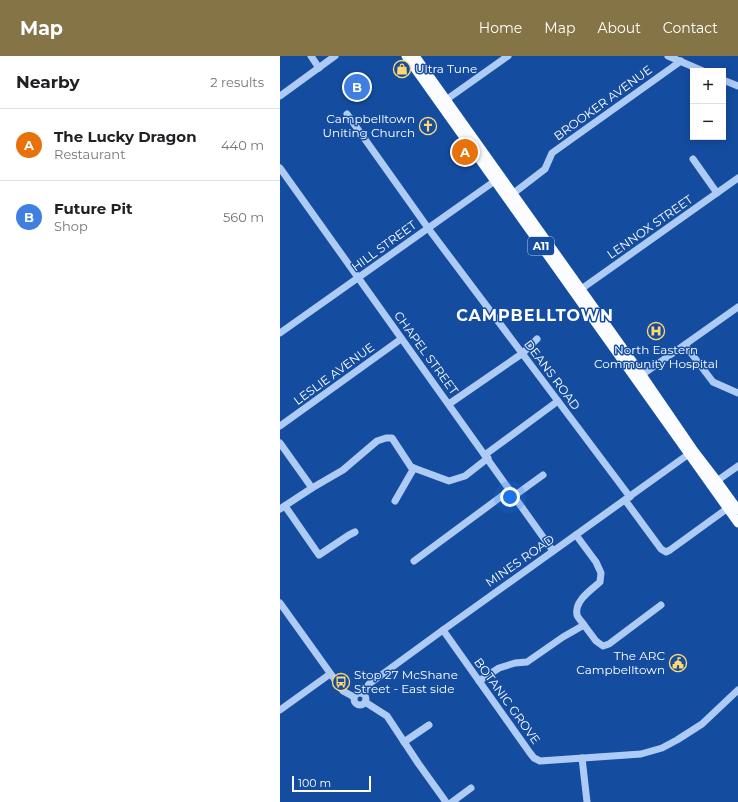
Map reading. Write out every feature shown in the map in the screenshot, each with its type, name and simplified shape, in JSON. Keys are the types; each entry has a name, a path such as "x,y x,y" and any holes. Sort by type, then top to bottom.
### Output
{"main road":[{"name":"A11","path":"406,56 443,102 510,195 691,453 714,483 738,510"},
{"name":"A11","path":"415,56 443,102"},
{"name":"A11","path":"714,483 738,523"}],"street":[{"path":"310,56 319,68"},
{"path":"280,96 335,56"},
{"path":"443,102 508,56"},
{"path":"668,56 696,68"},
{"name":"BROOKER AVENUE","path":"510,195 544,169 552,153 681,61"},
{"path":"726,81 738,86"},
{"name":"DEANS ROAD","path":"348,114 428,228 558,401 627,498 661,549 666,552 670,550 728,508"},
{"path":"693,159 717,193"},
{"name":"CHAPEL STREET","path":"280,168 401,339 487,456 553,551"},
{"name":"LENNOX STREET","path":"578,291 738,178"},
{"name":"HILL STREET","path":"280,333 498,179"},
{"path":"639,377 738,307"},
{"name":"LESLIE AVENUE","path":"280,426 401,339"},
{"path":"449,404 523,354 537,339"},
{"path":"685,344 713,382 738,393"},
{"path":"355,532 319,555 283,508 312,488 343,470 378,441 386,438 392,438 411,467 449,481 465,476 487,456 558,401"},
{"path":"280,443 312,488"},
{"name":"MINES ROAD","path":"363,693 369,684 691,453"},
{"path":"714,483 738,466"},
{"path":"395,501 414,468"},
{"path":"414,561 512,493 543,475"},
{"path":"576,535 596,562 601,573 600,582 581,600 577,609 577,616 596,640 603,646 609,644 661,605"},
{"path":"280,603 343,691 354,697"},
{"path":"479,681 499,668 515,663 527,662 563,637 584,626"},
{"name":"BOTANIC GROVE","path":"443,630 534,758 544,761 642,754 666,746 702,724 738,690"},
{"path":"280,710 330,674"},
{"path":"358,693 363,693 366,696 365,702 362,705 358,705 354,703 354,697 358,693"},
{"path":"365,702 387,716 446,802"},
{"path":"404,742 429,725"},
{"path":"582,758 587,802"},
{"path":"452,802 471,788"}],"place":[{"name":"Ultra Tune","path":"402,69"},
{"name":"Future Pit","path":"357,87"},
{"name":"Campbelltown Uniting Church","path":"428,126"},
{"name":"The Lucky Dragon","path":"465,152"},
{"name":"North Eastern Community Hospital","path":"656,331"},
{"name":"The ARC Campbelltown","path":"678,663"},
{"name":"Stop 27 McShane Street - East side","path":"341,682"}],"district":[{"name":"CAMPBELLTOWN","path":"535,315"}]}
